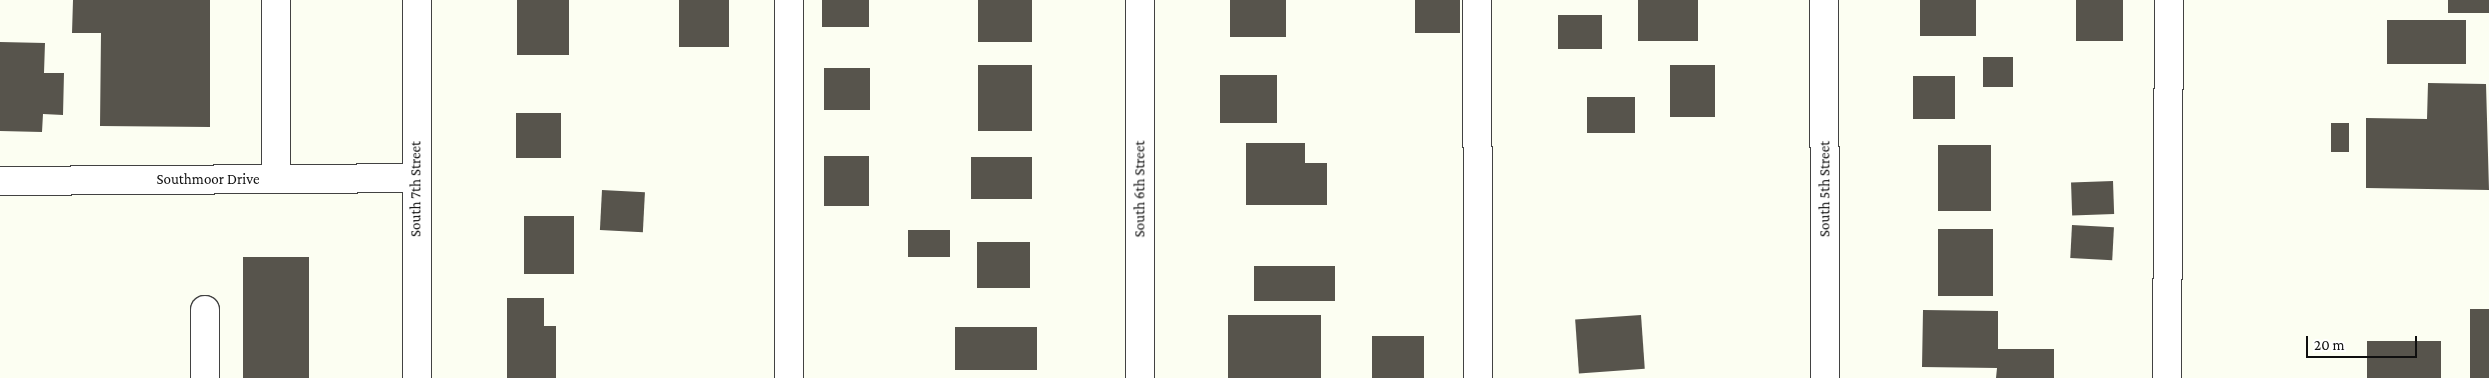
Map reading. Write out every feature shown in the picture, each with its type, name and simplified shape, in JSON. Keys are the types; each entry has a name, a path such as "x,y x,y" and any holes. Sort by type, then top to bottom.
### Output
{"street":[{"path":"276,0 276,179"},
{"name":"South 7th Street","path":"417,0 415,178 417,378"},
{"path":"789,0 789,378"},
{"name":"South 6th Street","path":"1140,0 1140,378"},
{"path":"1476,0 1478,378"},
{"name":"South 5th Street","path":"1824,0 1825,378"},
{"path":"2167,378 2169,0"},
{"name":"Southmoor Drive","path":"0,181 415,178"},
{"path":"205,310 205,378"}],"building":[{"path":"73,0 210,0 210,127 100,126 101,33 72,33"},
{"path":"517,0 569,0 569,55 517,55"},
{"path":"679,0 729,0 729,47 679,47"},
{"path":"822,0 869,0 869,27 822,27"},
{"path":"978,0 1032,0 1032,42 978,42"},
{"path":"1230,0 1286,0 1286,37 1230,37"},
{"path":"1415,0 1460,0 1460,33 1415,33"},
{"path":"1638,0 1698,0 1698,41 1638,41"},
{"path":"1920,0 1976,0 1976,36 1920,36"},
{"path":"2076,0 2123,0 2123,41 2076,41"},
{"path":"2448,0 2489,0 2489,13 2448,13"},
{"path":"1558,15 1602,15 1602,49 1558,49"},
{"path":"2387,20 2466,20 2466,64 2387,64"},
{"path":"0,42 45,43 44,73 64,73 63,115 43,114 42,132 0,131"},
{"path":"1983,57 2013,57 2013,87 1983,87"},
{"path":"978,65 1032,65 1032,131 978,131"},
{"path":"1670,65 1715,65 1715,117 1670,117"},
{"path":"824,68 870,68 870,110 824,110"},
{"path":"1220,75 1277,75 1277,123 1220,123"},
{"path":"1913,76 1955,76 1955,119 1913,119"},
{"path":"2428,83 2486,84 2489,190 2366,188 2366,118 2427,119"},
{"path":"1587,97 1635,97 1635,133 1587,133"},
{"path":"516,113 561,113 561,158 516,158"},
{"path":"2331,123 2349,123 2349,152 2331,152"},
{"path":"1246,143 1305,143 1305,163 1327,163 1327,205 1246,205"},
{"path":"1938,145 1991,145 1991,211 1938,211"},
{"path":"824,156 869,156 869,206 824,206"},
{"path":"971,157 1032,157 1032,199 971,199"},
{"path":"2113,181 2114,214 2072,215 2071,182"},
{"path":"602,190 645,192 643,232 600,230"},
{"path":"524,216 574,216 574,274 524,274"},
{"path":"2072,225 2114,227 2112,260 2070,258"},
{"path":"1938,229 1993,229 1993,296 1938,296"},
{"path":"908,230 950,230 950,257 908,257"},
{"path":"977,242 1030,242 1030,288 977,288"},
{"path":"243,257 309,257 309,378 243,378"},
{"path":"1254,266 1335,266 1335,301 1254,301"},
{"path":"507,298 544,298 544,326 556,326 556,378 507,378"},
{"path":"2470,309 2489,309 2489,378 2470,378"},
{"path":"1923,310 1998,311 1998,349 2054,349 2054,378 1996,378 1997,368 1922,367"},
{"path":"1228,315 1321,315 1321,378 1228,378"},
{"path":"1641,315 1645,369 1579,373 1575,320"},
{"path":"955,327 1037,327 1037,370 955,370"},
{"path":"1372,336 1424,336 1424,378 1372,378"},
{"path":"2367,341 2441,341 2441,378 2367,378"}]}
